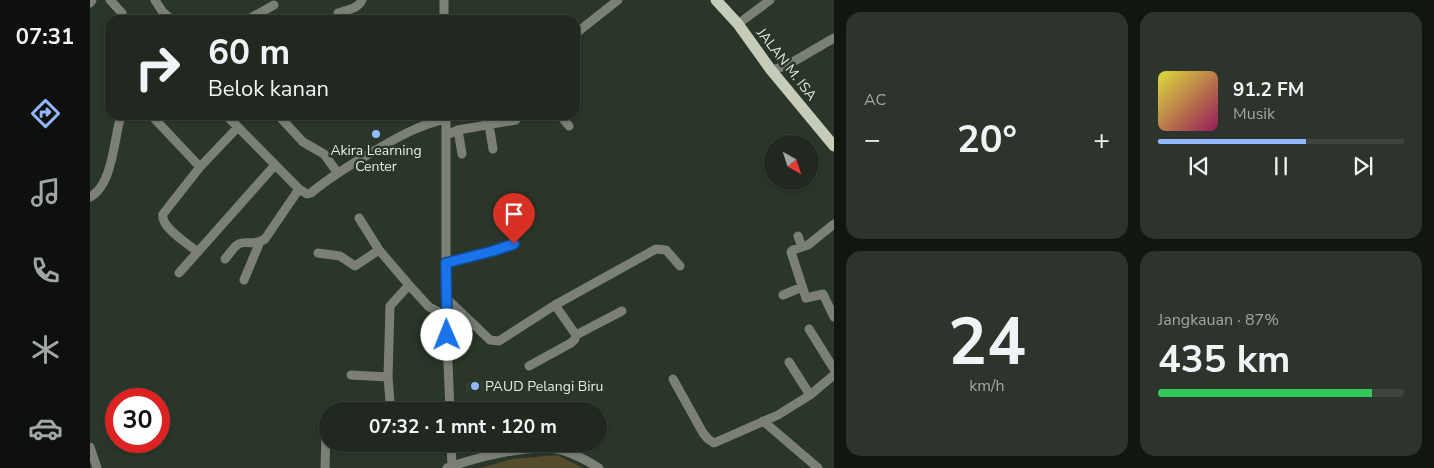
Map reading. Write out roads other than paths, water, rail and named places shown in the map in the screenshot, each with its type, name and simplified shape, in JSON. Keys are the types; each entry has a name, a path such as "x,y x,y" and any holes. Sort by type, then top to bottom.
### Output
{"main road":[{"name":"JALAN M. ISA","path":"716,0 738,24 772,70 834,146"}],"street":[{"path":"110,0 122,13"},
{"path":"155,0 166,15"},
{"path":"338,13 359,5 362,0"},
{"path":"444,0 444,15"},
{"path":"580,30 618,0"},
{"path":"738,24 770,0"},
{"path":"257,15 274,5"},
{"path":"772,70 786,66 834,38"},
{"path":"780,80 786,66"},
{"path":"90,197 103,184 110,164 120,120"},
{"path":"156,120 200,166"},
{"path":"231,120 305,193 310,193 336,172 416,128 438,120"},
{"path":"283,120 303,142 324,154 336,172"},
{"path":"446,120 446,315 450,402"},
{"path":"446,135 458,130 516,120"},
{"path":"564,120 569,126"},
{"path":"489,125 493,149"},
{"path":"198,252 167,226 162,217 200,166 238,127"},
{"path":"458,130 462,154"},
{"path":"179,273 275,165"},
{"path":"244,280 259,244 266,239 299,189"},
{"path":"359,218 379,250 428,307 446,315"},
{"path":"834,224 807,245 791,252 806,299 823,294 834,317"},
{"path":"798,236 802,247"},
{"path":"225,259 237,245 244,243 259,244"},
{"path":"446,263 514,244"},
{"path":"446,298 485,335 494,341 504,340 555,305 656,249 666,250 680,266"},
{"path":"318,253 340,256 354,266 379,250"},
{"path":"390,402 388,377 390,306 409,285"},
{"path":"783,295 802,287"},
{"path":"555,305 576,335"},
{"path":"530,366 571,343 576,339 576,335 622,311"},
{"path":"809,329 834,370"},
{"path":"788,362 810,394"},
{"path":"352,375 388,377"},
{"path":"673,379 703,433 714,443 778,415 810,394 834,375"},
{"path":"763,421 818,468"},
{"path":"90,447 97,468"},
{"path":"451,452 450,467 506,453 537,448 559,450 576,455 599,468"},
{"path":"325,452 325,468"}],"place":[{"name":"Akira Learning Center","path":"376,134"},
{"name":"PAUD Pelangi Biru","path":"475,386"}]}
